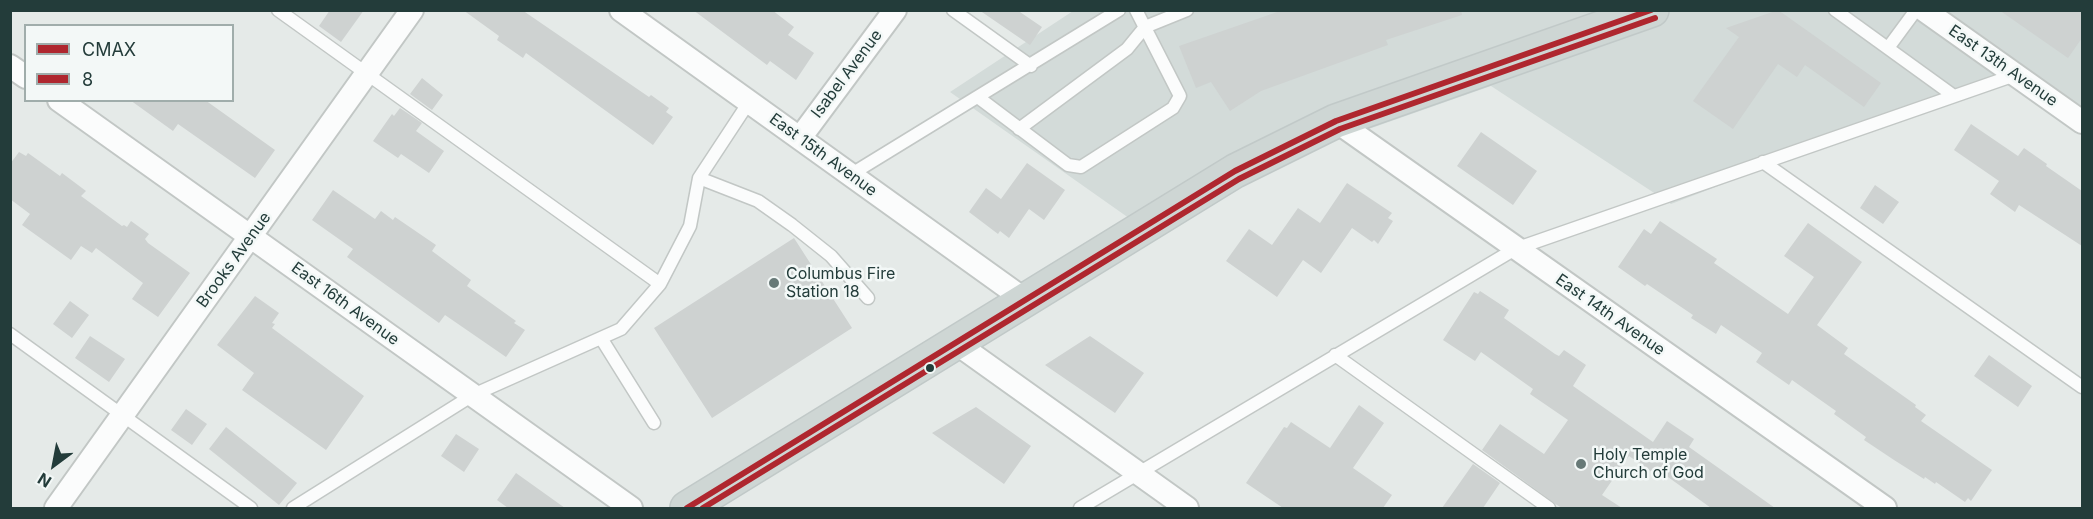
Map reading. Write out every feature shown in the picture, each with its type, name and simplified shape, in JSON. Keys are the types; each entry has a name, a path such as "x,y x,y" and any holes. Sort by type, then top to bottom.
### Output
{"main road":[{"path":"687,508 1235,171 1336,121 1640,12"}],"street":[{"name":"Brooks Avenue","path":"56,508 412,10"},
{"name":"East 15th Avenue","path":"621,10 1025,300"},
{"name":"Isabel Avenue","path":"800,138 895,10"},
{"name":"East 13th Avenue","path":"1924,10 2082,120"},
{"path":"10,66 24,76"},
{"name":"East 16th Avenue","path":"61,102 631,508"},
{"name":"East 14th Avenue","path":"1336,121 1885,508"},
{"path":"956,343 1187,508"}],"lane":[{"path":"278,10 660,284"},
{"path":"953,10 1031,66"},
{"path":"850,175 1119,10"},
{"path":"978,98 1068,165 1081,167 1173,108 1180,96 1136,10"},
{"path":"1019,129 1127,49 1145,27 1187,10"},
{"path":"1836,10 1954,96"},
{"path":"1888,48 1916,10"},
{"path":"1080,508 1515,249 2015,75"},
{"path":"293,508 472,395 621,329 660,284 690,226 699,178 749,102"},
{"path":"1763,162 2082,387"},
{"path":"699,178 758,201 792,225 831,256 868,298"},
{"path":"10,334 251,508"},
{"path":"601,338 654,423"},
{"path":"1335,355 1549,508"}],"shaded area":[{"path":"1073,11 2082,11 2082,118 2015,73 1671,204 1491,86 1272,163 1153,235 950,92"}],"building":[{"path":"330,10 364,10 341,42 319,26"},
{"path":"463,10 522,10 649,97 651,95 669,108 666,112 673,117 653,145 526,53 523,58 497,40 499,36"},
{"path":"693,10 772,10 794,27 788,35 814,53 796,80 770,61 767,65"},
{"path":"979,10 1017,10 1042,27 1030,45"},
{"path":"1283,10 1461,10 1462,15 1386,40 1388,45 1261,91 1230,111 1211,82 1196,88 1179,46"},
{"path":"1778,10 1881,83 1864,107 1805,65 1797,77 1778,64 1733,129 1693,101 1739,37 1726,28"},
{"path":"1999,10 2082,10 2082,38 2068,58"},
{"path":"422,78 443,95 432,110 410,94"},
{"path":"133,102 208,102 275,150 255,178 178,124 173,131"},
{"path":"400,108 422,123 416,131 444,151 429,173 401,154 398,158 373,141 392,114 394,116"},
{"path":"1971,124 2018,156 2024,148 2082,191 2082,246 2019,205 2015,212 1990,194 1999,181 1954,150"},
{"path":"1481,132 1537,171 1513,205 1457,166"},
{"path":"19,152 26,156 28,153 60,176 62,173 86,191 81,196 122,226 127,227 131,221 149,234 145,239 148,243 190,273 158,317 132,299 143,283 96,248 92,253 81,246 71,260 22,225 30,214 10,199 10,164"},
{"path":"1027,163 1065,190 1044,220 1029,209 1009,238 1000,231 998,234 969,212 986,188 1001,199"},
{"path":"1347,183 1392,213 1388,218 1393,221 1378,244 1352,228 1321,273 1303,260 1277,297 1226,261 1249,229 1272,245 1298,208 1320,223"},
{"path":"1875,185 1899,202 1883,224 1860,208"},
{"path":"333,190 375,219 381,211 393,220 395,217 436,245 432,251 471,280 467,286 516,321 514,323 525,330 506,357 445,315 439,323 347,257 353,249 312,220"},
{"path":"1660,221 1717,259 1714,263 1788,314 1814,277 1784,256 1808,223 1862,262 1817,325 1848,348 1844,354 1916,405 1915,407 1926,415 1921,421 1992,470 1971,501 1968,498 1965,502 1936,482 1935,484 1925,477 1924,479 1864,440 1866,437 1834,414 1836,411 1792,380 1789,385 1756,362 1762,353 1721,325 1716,334 1691,318 1693,315 1618,267 1644,229 1651,234"},
{"name":"Columbus Fire Station 18","path":"794,238 852,328 712,418 654,328"},
{"path":"1480,291 1509,310 1504,318 1555,354 1559,356 1564,350 1586,365 1573,386 1653,442 1667,421 1694,439 1689,447 1775,508 1711,508 1668,477 1665,481 1629,456 1602,495 1622,508 1562,508 1482,450 1500,424 1544,454 1568,420 1530,394 1533,389 1481,352 1475,361 1443,340 1474,292 1478,294"},
{"path":"255,296 279,313 272,323 275,324 272,328 364,396 326,450 242,390 254,373 217,345"},
{"path":"70,301 89,315 72,338 53,324"},
{"path":"90,336 125,359 109,382 75,358"},
{"path":"1090,336 1144,373 1115,413 1045,365"},
{"path":"1989,355 2032,386 2018,407 1974,376"},
{"path":"1359,405 1384,423 1353,468 1392,495 1383,508 1283,508 1246,483 1284,427 1287,428 1291,422 1330,448"},
{"path":"976,407 1031,446 1004,484 932,433"},
{"path":"186,409 207,424 192,445 171,430"},
{"path":"226,427 297,483 279,505 209,449"},
{"path":"456,434 479,449 464,472 441,456"},
{"path":"1473,464 1500,483 1483,508 1442,508"},
{"path":"516,473 565,508 508,508 497,500"}],"transit line":[{"name":"CMAX","path":"687,508 1235,171 1336,121 1651,10"},
{"name":"8","path":"703,508 1239,179 1340,129 1655,18"}],"place":[{"name":"Columbus Fire Station 18","path":"774,283"},
{"name":"Holy Temple Church of God","path":"1581,464"}]}
